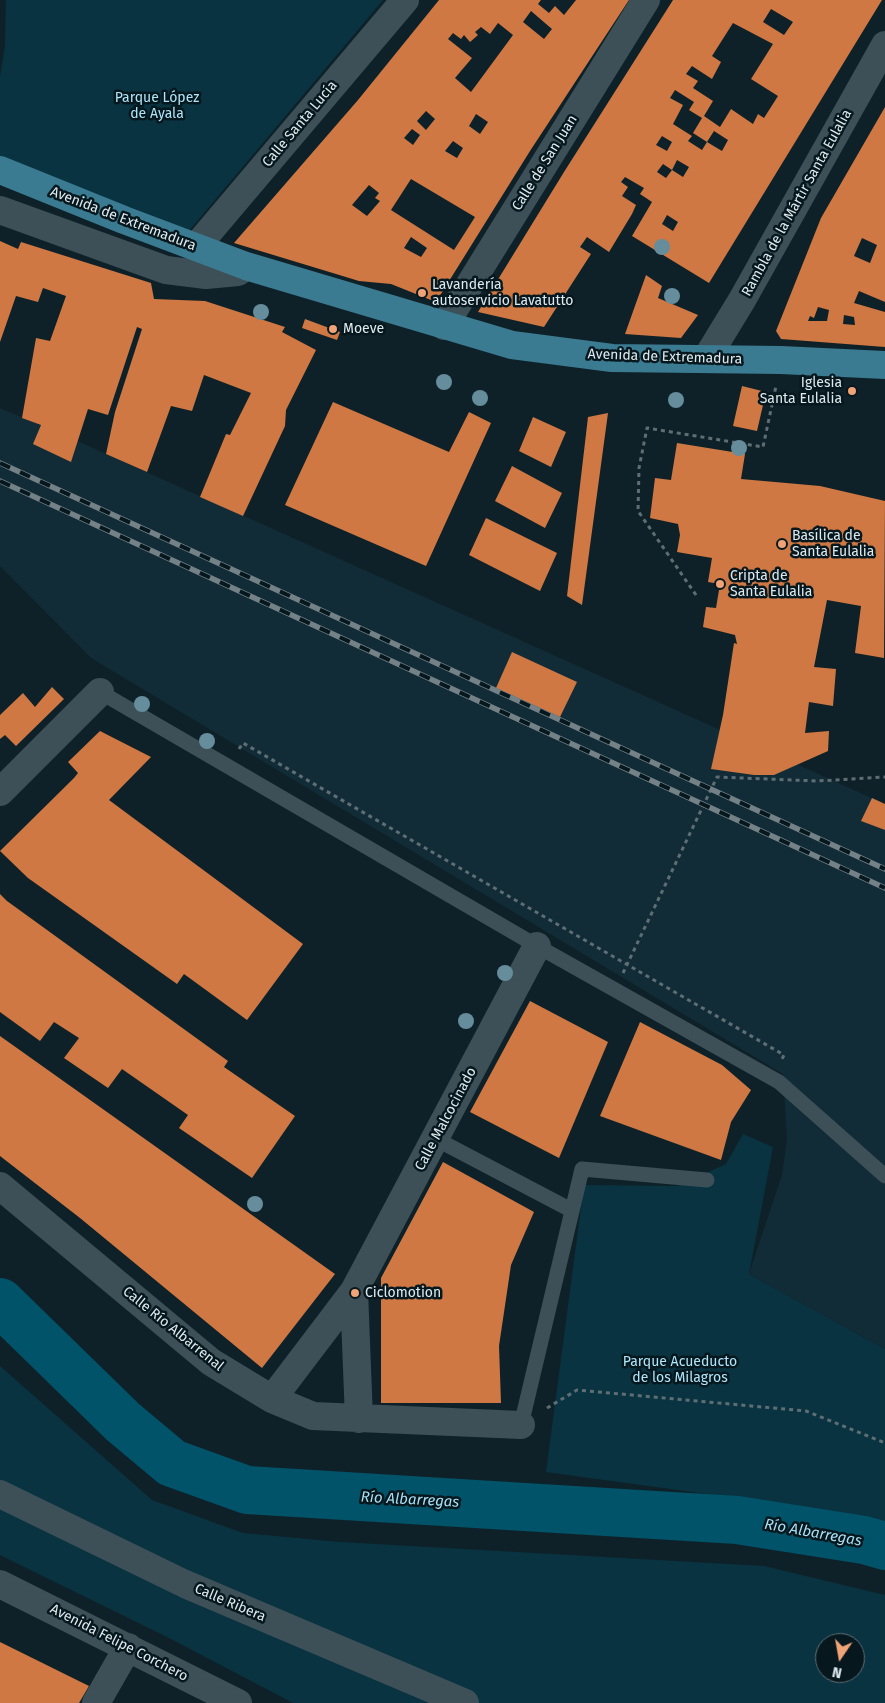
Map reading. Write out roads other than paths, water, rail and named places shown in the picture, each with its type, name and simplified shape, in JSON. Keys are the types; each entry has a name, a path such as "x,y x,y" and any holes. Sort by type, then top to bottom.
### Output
{"main road":[{"name":"Avenida de Extremadura","path":"0,170 246,266 512,345 603,357 781,360 885,365"}],"street":[{"name":"Calle Santa Lucía","path":"196,247 405,0"},
{"name":"Calle de San Juan","path":"444,326 646,0"},
{"name":"Rambla de la Mártir Santa Eulalia","path":"706,359 742,300 885,45"},
{"name":"Avenida de Extremadura","path":"0,210 166,270 206,275 238,272 246,266"},
{"path":"0,792 100,692"},
{"name":"Calle Malcocinado","path":"272,1399 354,1291 537,946"},
{"name":"Calle Río Albarrenal","path":"0,1186 211,1362 272,1399 313,1416 359,1420 521,1425"},
{"path":"354,1291 359,1420"},
{"name":"Calle Ribera","path":"0,1494 185,1584 465,1703"},
{"name":"Avenida Felipe Corchero","path":"0,1584 238,1703"},
{"path":"96,1703 128,1647"}],"lane":[{"path":"100,692 537,946 779,1082 885,1176"},
{"path":"436,1139 571,1210"},
{"path":"521,1425 582,1169 707,1180"}],"waterway":[{"name":"Río Albarregas","path":"0,1302 123,1422 172,1463 247,1490 737,1520 864,1540 885,1546"}],"railway":[{"path":"0,463 885,869"},
{"path":"0,481 885,888"}],"place":[{"name":"Lavandería autoservicio Lavatutto","path":"422,293"},
{"name":"Moeve","path":"333,329"},
{"name":"Iglesia Santa Eulalia","path":"852,391"},
{"name":"Basílica de Santa Eulalia","path":"782,544"},
{"name":"Cripta de Santa Eulalia","path":"720,584"},
{"name":"Ciclomotion","path":"355,1293"}],"park label":[{"name":"Parque López de Ayala","path":"157,106"},
{"name":"Parque Acueducto de los Milagros","path":"680,1370"}]}
